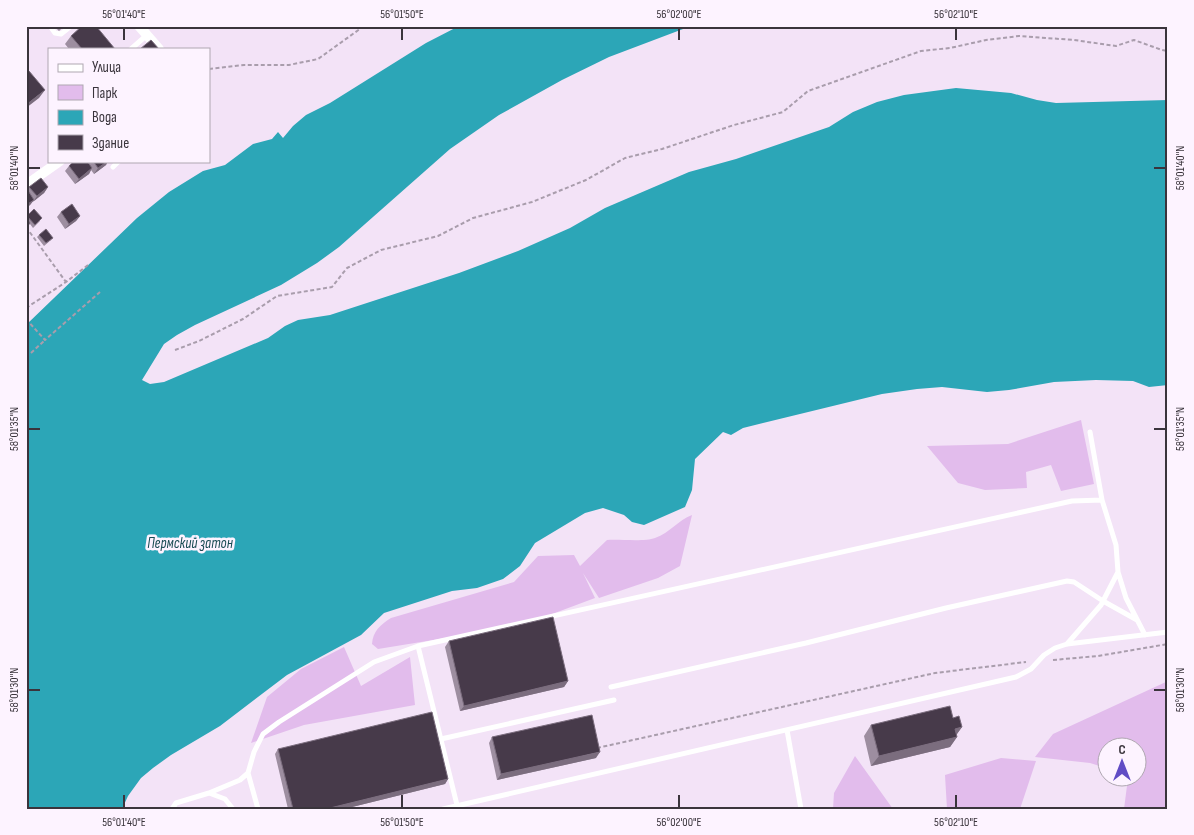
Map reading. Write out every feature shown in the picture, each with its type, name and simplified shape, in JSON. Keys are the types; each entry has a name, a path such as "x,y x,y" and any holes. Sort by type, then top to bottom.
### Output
{"street":[{"path":"139,26 158,48"},
{"path":"26,185 59,162"}],"lane":[{"path":"50,26 56,33 61,34 71,26"},
{"path":"132,48 147,35"},
{"path":"113,167 118,162"},
{"path":"1090,432 1102,500 1116,545 1118,572 1126,598 1145,635"},
{"path":"258,809 248,774 254,752 264,734 279,722 374,662 418,646 1072,501 1102,500"},
{"path":"1066,644 1103,601 1118,572"},
{"path":"611,687 806,644 946,608 1067,581 1074,582 1137,620"},
{"path":"443,809 1016,677 1031,669 1055,648 1066,644 1168,632"},
{"path":"418,646 458,806"},
{"path":"441,739 614,700"},
{"path":"787,730 801,809"},
{"path":"172,809 176,803 209,793 240,780 248,774"},
{"path":"209,793 225,799 233,809"}],"path":[{"path":"210,69 244,65 289,66 318,59 364,26"},
{"path":"175,350 199,341 243,319 277,296 332,287 346,268 381,250 438,236 473,218 532,202 586,180 625,158 662,149 734,125 783,112 808,92 920,51 950,48 986,40 1019,36 1074,40 1116,46 1134,40 1168,51"},
{"path":"26,227 66,282"},
{"path":"26,308 88,265"},
{"path":"30,353 100,292"},
{"path":"26,319 46,340"},
{"path":"594,748 935,673 1098,656 1168,644"}],"green space":[{"path":"1081,420 1094,484 1061,491 1051,465 1026,472 1027,488 985,490 958,483 927,446 1008,444"},
{"path":"692,515 680,566 658,578 599,598 583,573 595,598 520,626 378,649 372,644 378,629 391,618 514,582 538,556 574,555 580,566 607,540 655,538"},
{"path":"344,647 361,686 410,657 415,705 304,725 251,743 267,697 301,669"},
{"path":"1168,681 1168,809 1124,809 1127,788 1146,788 1146,738 1096,738 1096,765 1035,757 1053,734"},
{"path":"855,756 893,809 833,809 834,793"},
{"path":"1001,758 1036,761 1020,809 947,809 945,775"}],"water":[{"name":"Пермский затон","path":"459,26 691,26 609,57 562,80 499,115 450,149 339,247 317,263 281,285 195,325 164,344 142,380 150,384 164,382 268,338 285,326 298,320 330,315 459,273 518,251 570,228 605,208 689,172 736,159 829,127 853,112 877,102 904,95 956,88 1011,93 1056,103 1168,100 1168,385 1149,387 1133,381 1096,380 1054,382 987,392 942,387 917,389 882,394 743,428 731,435 723,432 695,459 692,490 685,507 644,525 632,522 624,515 603,508 585,513 535,543 520,566 503,579 477,588 452,591 384,613 361,635 287,675 220,726 153,768 141,778 128,796 122,809 26,809 26,325 137,218 169,192 203,171 225,165 253,144 272,139 278,132 283,138 306,115 330,103 426,43"}],"building":[{"path":"82,26 96,26 114,48 81,48 71,36"},
{"path":"151,40 158,48 141,48"},
{"path":"29,71 45,90 26,105 26,73"},
{"path":"73,162 88,162 92,168 79,179 69,166"},
{"path":"94,162 107,162 98,168"},
{"path":"41,178 48,187 37,196 29,187"},
{"path":"26,190 34,200 26,205"},
{"path":"72,204 80,216 69,224 61,212"},
{"path":"34,209 42,218 35,225 27,216"},
{"path":"26,218 30,223 26,227"},
{"path":"46,229 53,238 46,243 39,235"},
{"path":"553,617 568,681 464,706 449,641"},
{"path":"950,706 953,718 959,716 962,727 955,729 957,737 879,756 871,725"},
{"path":"432,712 448,779 326,809 293,809 278,749"},
{"path":"592,715 600,752 501,774 492,737"}]}
